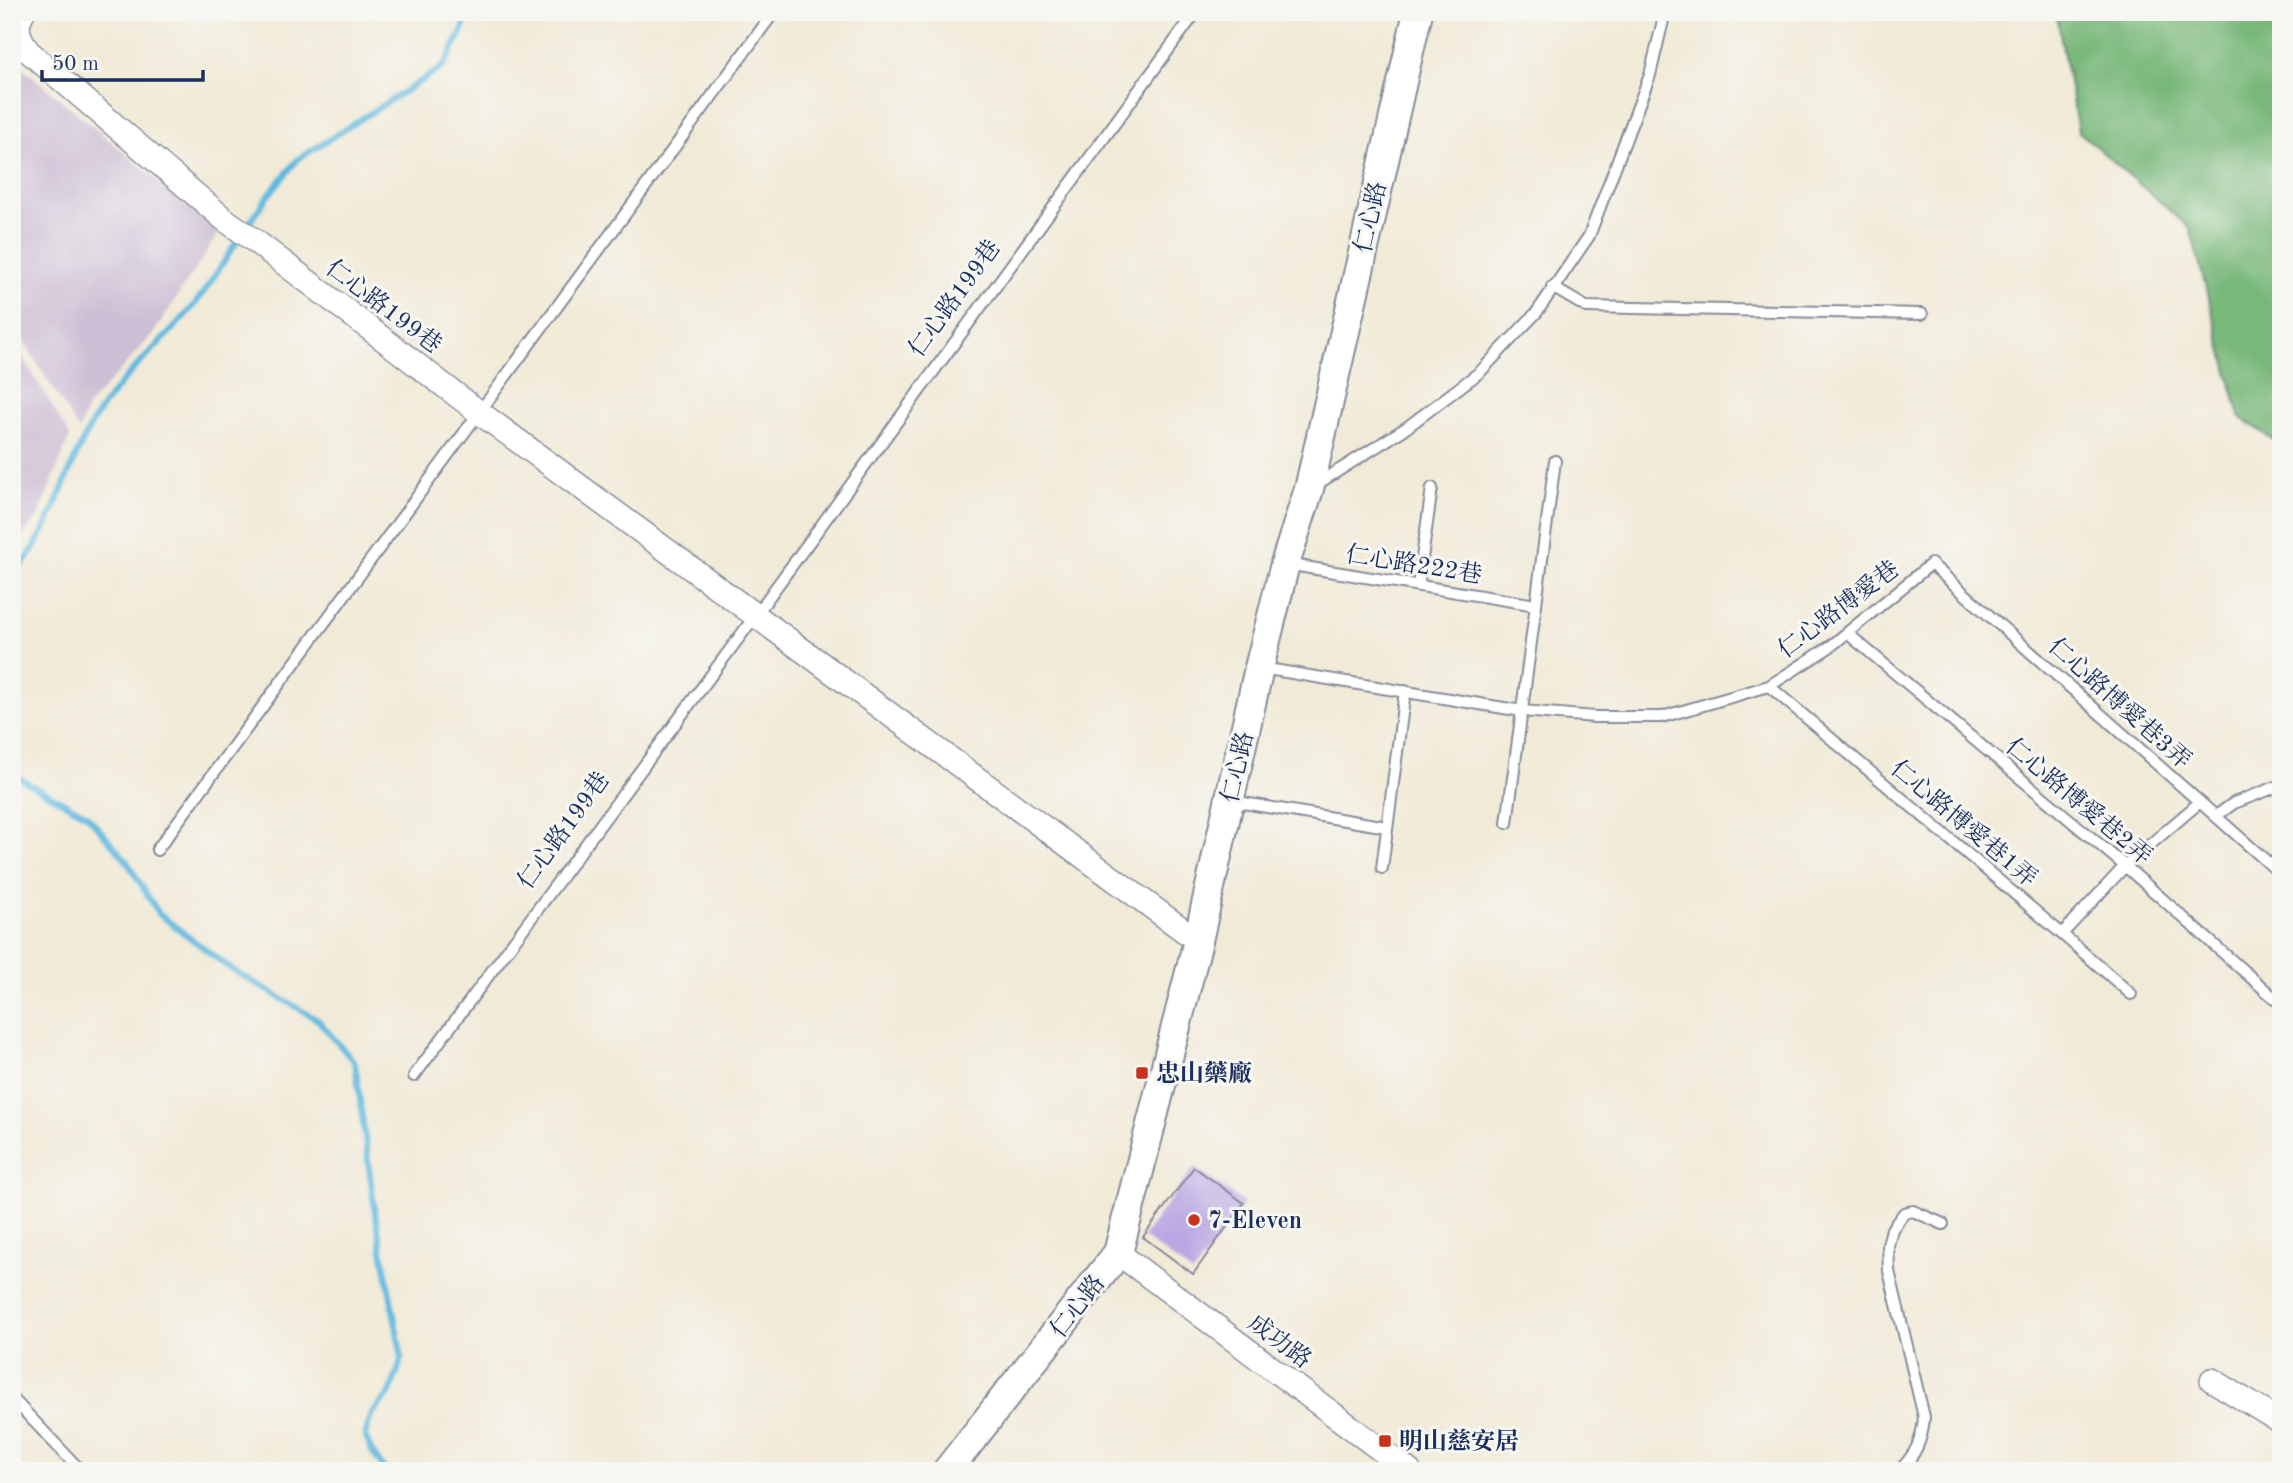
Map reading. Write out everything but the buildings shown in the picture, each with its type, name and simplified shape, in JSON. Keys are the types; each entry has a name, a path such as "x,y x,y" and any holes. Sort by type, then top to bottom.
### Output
{"street":[{"name":"仁心路199巷","path":"23,12 17,28 28,51 231,225 256,241 480,413 1198,942"},
{"name":"仁心路","path":"947,1471 1118,1252 1198,942 1285,564 1309,489 1418,12"},
{"name":"成功路","path":"1118,1252 1409,1471"},
{"path":"2213,1380 2281,1422"}],"lane":[{"path":"157,850 774,12"},
{"name":"仁心路199巷","path":"414,1076 1196,12"},
{"path":"1309,489 1406,428 1480,372 1537,312 1589,236 1650,75 1665,12"},
{"path":"1552,287 1586,307 1922,314"},
{"path":"1507,823 1555,461"},
{"path":"1418,586 1432,488"},
{"name":"仁心路222巷","path":"1285,564 1536,605"},
{"name":"仁心路博愛巷","path":"1259,668 1522,711 1595,718 1662,717 1769,686 1831,646 1931,564"},
{"name":"仁心路博愛巷3弄","path":"1931,564 2281,874"},
{"name":"仁心路博愛巷2弄","path":"1847,633 2124,866 2281,1004"},
{"name":"仁心路博愛巷1弄","path":"1769,686 2131,994"},
{"path":"1382,868 1405,691"},
{"path":"2216,816 2234,803 2281,785"},
{"path":"1229,801 1387,827"},
{"path":"2063,934 2124,866 2200,802"},
{"path":"1899,1471 1917,1451 1923,1436 1924,1417 1889,1271 1888,1245 1892,1229 1904,1213 1913,1211 1944,1224"},
{"path":"12,1398 80,1471"}],"shaded area":[{"path":"12,59 219,232 153,334 87,407 79,431 12,322"},
{"path":"12,339 70,436 38,517 12,547"}],"green space":[{"path":"2056,12 2281,12 2281,445 2240,417 2190,228 2078,131"}],"waterway":[{"path":"246,228 298,159 443,67 460,36 469,12"},
{"path":"12,577 40,536 80,446 105,403 195,304 240,237"},
{"path":"12,773 87,815 126,860 159,914 231,969 318,1020 355,1063 375,1212 402,1358 390,1393 371,1415 365,1435 385,1471"}],"place":[{"name":"忠山藥廠","path":"1142,1073"},
{"name":"7-Eleven","path":"1194,1220"},
{"name":"明山慈安居","path":"1385,1441"}]}
